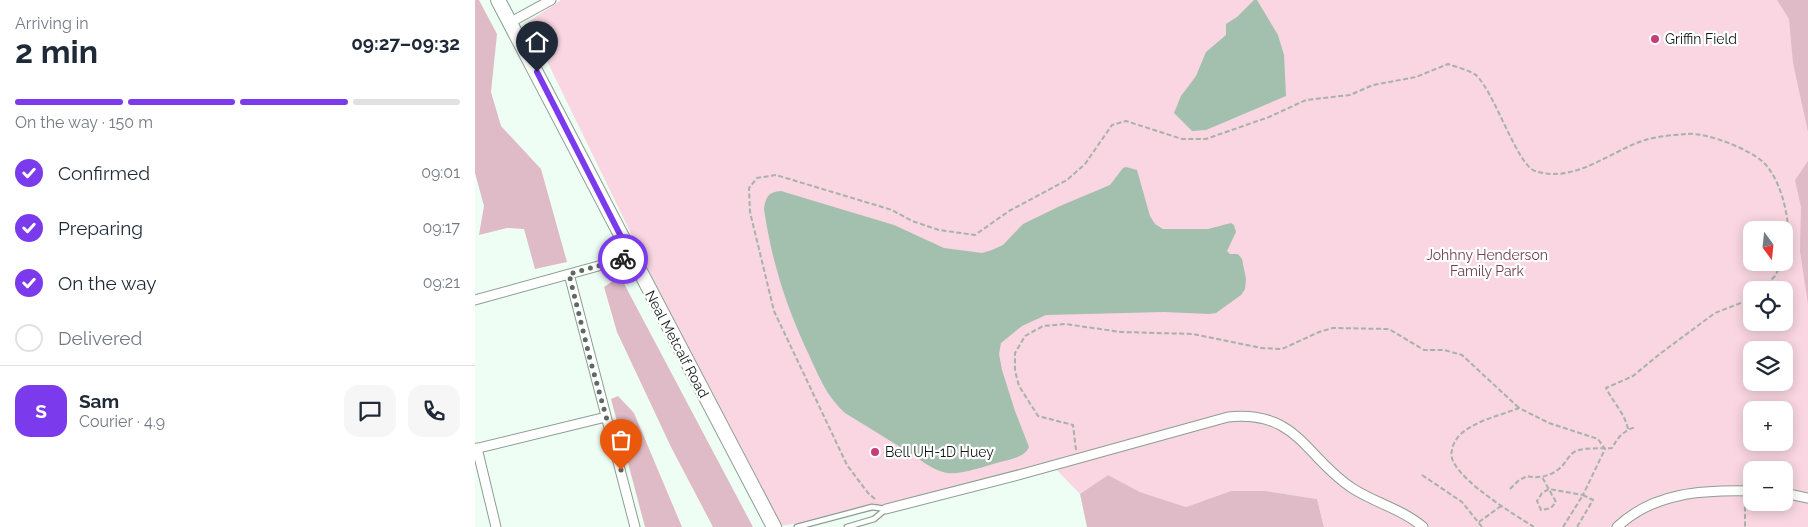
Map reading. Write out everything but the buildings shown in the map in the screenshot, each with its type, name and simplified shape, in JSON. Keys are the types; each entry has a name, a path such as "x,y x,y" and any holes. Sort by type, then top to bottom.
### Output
{"main road":[{"name":"Neal Metcalf Road","path":"499,0 774,527"}],"street":[{"path":"511,22 551,0"},
{"path":"475,300 631,256"},
{"path":"569,274 635,527"},
{"path":"886,509 1228,417 1240,416 1263,418 1285,426 1354,489 1398,510 1423,527"},
{"path":"496,527 476,448 606,417"},
{"path":"1617,527 1642,509 1674,496 1697,491 1743,491"},
{"path":"1793,495 1808,498"}],"lane":[{"path":"797,527 871,507 886,509"},
{"path":"847,527 874,520 886,509"}],"path":[{"path":"886,509 868,493 847,465 774,311 750,212 749,188 757,178 776,175 892,210 912,221 939,230 975,235 1009,212 1067,180 1085,164 1112,125 1125,121 1182,139 1207,139 1269,118 1307,100 1350,95 1373,85 1416,77 1448,64 1475,75 1495,102 1519,152 1533,170 1558,175 1603,160 1646,140 1689,134 1724,140 1763,162 1776,180 1785,205 1787,221"},
{"path":"1770,281 1778,271"},
{"path":"1628,429 1627,422 1612,400 1607,388 1633,376 1661,352 1715,313 1743,302"},
{"path":"1077,459 1073,425 1039,416 1019,386 1015,371 1015,353 1025,336 1043,326 1065,324 1121,332 1193,334 1275,349 1282,349 1319,332 1333,328 1389,329 1424,350 1444,350 1462,355 1519,408 1549,423 1598,439 1605,449"},
{"path":"1519,408 1481,421 1465,430 1456,439 1452,448 1453,461 1463,475 1501,506 1534,527"},
{"path":"1510,489 1527,476 1536,479 1560,468 1567,458 1577,451 1611,448 1620,435 1628,429 1636,427"},
{"path":"1563,527 1583,495 1605,449"},
{"path":"1421,475 1462,502 1482,527"},
{"path":"1542,477 1549,489 1555,502 1551,508 1541,510 1537,501 1542,493 1549,489 1583,495 1593,500 1577,527"},
{"path":"1735,500 1745,501 1745,527"},
{"path":"1479,522 1501,506"}],"green space":[{"name":"Johhny Henderson Family Park","path":"561,0 1808,0 1808,527 1324,527 1317,499 1266,491 1231,491 1186,507 1140,492 1108,475 1080,494 1053,466 886,509 774,527 528,22"}],"shaded area":[{"path":"475,0 479,0 497,34 491,92 501,126 541,169 567,262 535,269 524,229 507,228 479,235 484,206 475,173"},
{"path":"1254,0 1257,0 1278,35 1284,55 1286,96 1206,130 1192,131 1174,113 1181,96 1196,76 1206,52 1226,35 1226,24 1237,17"},
{"path":"1777,0 1808,0 1808,132 1793,63 1789,19"},
{"path":"1808,161 1808,304 1800,251 1801,207 1795,180"},
{"path":"1123,168 1137,170 1150,216 1155,224 1163,229 1208,229 1231,223 1234,225 1236,232 1227,251 1230,254 1238,254 1242,259 1246,279 1245,289 1241,295 1216,313 1209,314 1164,312 1046,315 1022,326 1001,343 999,354 1015,411 1029,447 1016,458 973,470 947,473 932,468 845,413 833,400 820,379 801,337 781,284 771,248 764,209 770,194 781,191 894,225 944,248 982,253 1003,245 1023,224 1110,185"},
{"path":"620,276 753,527 713,527 671,447 617,332 604,287"},
{"path":"618,396 634,413 682,527 645,527 611,399"},
{"path":"1108,475 1140,492 1186,507 1231,491 1266,491 1317,499 1324,527 1087,527 1080,494"}],"way so far":[{"path":"621,470 569,274 623,259"}],"place":[{"name":"Griffin Field","path":"1655,39"},
{"name":"Bell UH-1D Huey","path":"875,452"}],"route":[{"path":"537,72 631,256 623,259"}]}
